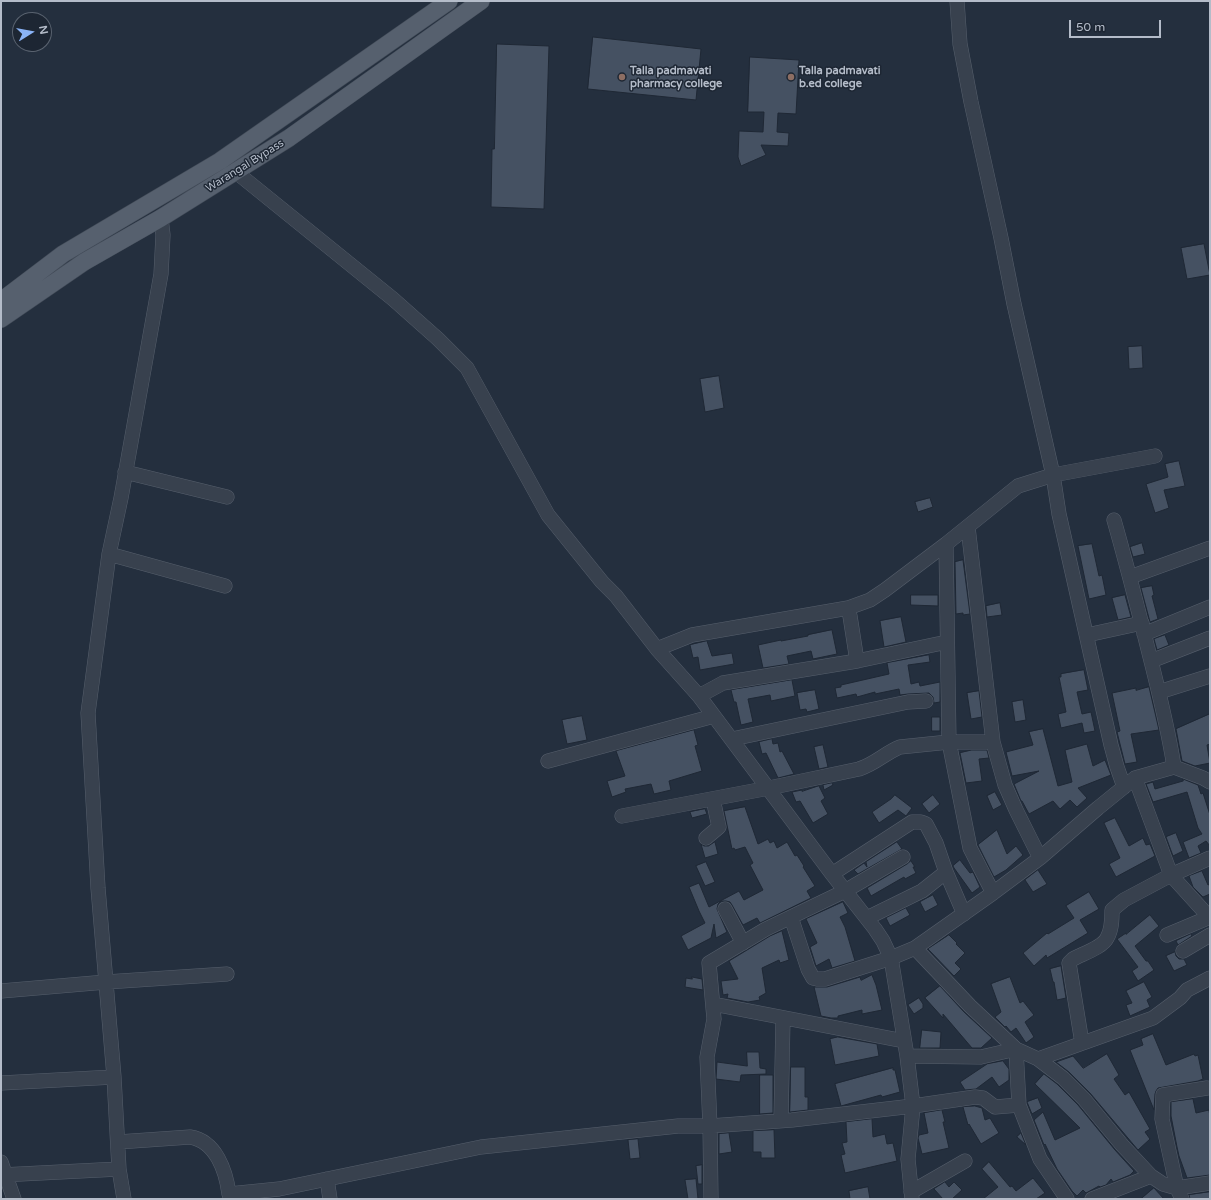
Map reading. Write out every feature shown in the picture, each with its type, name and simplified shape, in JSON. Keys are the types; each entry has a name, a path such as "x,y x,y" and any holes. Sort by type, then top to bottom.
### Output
{"main road":[{"name":"Warangal Bypass","path":"1,301 63,254 220,161 448,1"},
{"name":"Warangal Bypass","path":"1,319 84,262 161,218 289,138 481,1"}],"street":[{"path":"957,1 960,44 971,102 1002,238 1016,311 1111,745 1119,773 1130,783 1171,875 1210,917 1167,935"},
{"path":"236,172 393,299 438,339 467,368 548,516 602,582 616,596 657,648 699,696 883,941 891,958 907,1056 913,1106 908,1159 911,1196 965,1161"},
{"path":"124,1199 119,1169 114,1077 97,880 88,713 109,554 161,274 163,235 161,218"},
{"path":"657,648 692,635 848,608 864,602 877,596 946,544 1018,486 1053,475 1155,456"},
{"path":"125,472 227,497"},
{"path":"1114,520 1159,692 1174,767"},
{"path":"968,526 993,742 1005,785 1040,858"},
{"path":"946,544 949,742 970,848 993,894"},
{"path":"1130,577 1210,548"},
{"path":"109,554 225,586"},
{"path":"1086,635 1143,629 1210,607"},
{"path":"848,608 857,660"},
{"path":"1151,661 1210,638"},
{"path":"699,696 723,683 857,660 947,642"},
{"path":"1159,692 1210,676"},
{"path":"732,739 908,702 926,701"},
{"path":"548,761 714,716"},
{"path":"622,816 769,788 867,766 900,747 949,742 993,742"},
{"path":"791,917 808,969 813,978 817,980 825,979 891,958 915,948 993,894 1040,858 1098,808 1130,783 1174,767 1208,778"},
{"path":"706,838 719,827 713,799"},
{"path":"832,874 912,822 917,821 926,824 936,843 946,872 964,914"},
{"path":"711,1199 707,1057 714,1019 709,963 766,929 845,891 903,857"},
{"path":"1082,1043 1069,963 1072,959 1104,943 1108,937 1111,925 1112,910 1124,900 1171,875 1210,858"},
{"path":"867,918 922,891 946,872"},
{"path":"725,909 743,943"},
{"path":"1183,951 1210,935"},
{"path":"915,948 970,1006 1016,1049 1038,1059 1062,1078 1084,1099 1122,1146 1151,1176 1180,1193 1210,1183"},
{"path":"1,991 227,974"},
{"path":"1038,1059 1153,1018 1180,998 1187,990 1210,978"},
{"path":"713,1004 904,1041"},
{"path":"781,1120 783,1018"},
{"path":"907,1056 981,1057 1016,1049"},
{"path":"1016,1049 1018,1105 1040,1159 1067,1199"},
{"path":"1,1083 114,1077"},
{"path":"1180,1193 1162,1119 1163,1095 1207,1088"},
{"path":"118,1142 190,1137 198,1138 208,1144 220,1161 227,1182 229,1196 279,1189 481,1147 671,1126 710,1126 781,1120 913,1106 975,1097 983,1098 995,1107 1018,1105"},
{"path":"14,1199 3,1171 119,1169"},
{"path":"1092,1199 1151,1176"},
{"path":"327,1179 330,1199"}],"building":[{"path":"593,37 701,49 696,100 588,89"},
{"path":"497,44 549,46 544,209 491,207"},
{"path":"750,57 799,60 796,114 778,113 777,132 789,133 788,146 761,145 766,155 741,166 738,157 739,131 763,132 764,112 748,112"},
{"path":"1204,244 1210,275 1187,279 1181,248"},
{"path":"1142,346 1143,368 1129,369 1128,347"},
{"path":"719,376 724,408 705,412 700,379"},
{"path":"1179,461 1185,486 1164,490 1169,508 1155,513 1146,484 1168,477 1165,464"},
{"path":"930,498 933,507 918,512 915,502"},
{"path":"1142,543 1145,554 1133,557 1130,547"},
{"path":"1092,544 1099,576 1102,575 1106,595 1089,599 1078,546"},
{"path":"963,560 970,614 963,615 963,613 956,614 955,562"},
{"path":"1152,586 1154,595 1152,596 1158,619 1150,622 1141,588"},
{"path":"911,595 938,595 938,606 911,605"},
{"path":"1125,595 1131,617 1118,620 1112,598"},
{"path":"1000,603 1002,615 987,617 986,606"},
{"path":"901,617 906,642 884,647 880,621"},
{"path":"832,630 837,654 813,659 811,651 787,656 789,664 763,668 758,645"},
{"path":"1165,635 1169,645 1157,650 1154,639"},
{"path":"707,641 712,656 732,653 734,664 700,670 698,657 693,658 690,645"},
{"path":"929,655 930,662 908,665 911,684 919,682 920,686 940,682 940,702 934,703 933,697 929,693 900,695 899,689 875,694 875,692 857,697 856,694 837,698 835,688 841,687 841,685 889,674 887,663"},
{"path":"1084,670 1088,690 1077,692 1082,714 1091,712 1095,731 1084,733 1082,723 1061,728 1058,714 1066,712 1059,677 1061,677 1061,674"},
{"path":"792,680 795,696 771,701 770,695 748,699 753,722 741,725 736,702 734,702 731,690"},
{"path":"1149,687 1159,730 1131,734 1137,762 1125,764 1117,732 1120,731 1112,693"},
{"path":"815,690 819,709 807,712 806,709 800,710 797,693"},
{"path":"979,691 982,717 971,719 967,693"},
{"path":"1023,700 1026,720 1015,722 1012,702"},
{"path":"1210,714 1210,744 1207,745 1210,763 1195,766 1182,761 1176,729"},
{"path":"582,716 587,740 567,744 562,720"},
{"path":"932,717 940,717 940,731 932,731"},
{"path":"1043,729 1058,786 1072,782 1065,750 1087,744 1093,766 1105,760 1111,775 1078,788 1087,798 1077,807 1070,800 1060,809 1053,801 1029,814 1021,801 1014,784 1039,771 1012,776 1006,752 1033,745 1029,732"},
{"path":"694,730 698,745 695,746 702,771 669,781 671,790 654,794 651,784 625,789 626,792 612,797 607,781 625,776 616,751"},
{"path":"772,739 773,744 778,743 780,752 782,751 794,774 778,778 766,753 762,754 759,742"},
{"path":"823,745 828,767 819,769 814,747"},
{"path":"972,750 987,750 989,758 979,759 982,781 966,783 960,753"},
{"path":"1183,779 1198,785 1201,794 1203,793 1210,815 1210,846 1206,841 1198,846 1201,853 1189,858 1183,842 1202,834 1198,828 1187,792 1153,802 1146,784 1153,782 1155,789 1183,781"},
{"path":"832,783 833,785 824,790 823,785"},
{"path":"819,786 825,798 821,801 828,814 813,823 800,801 796,802 792,792"},
{"path":"995,792 1002,805 993,810 987,796"},
{"path":"895,795 912,808 906,816 898,810 879,823 872,812"},
{"path":"933,795 940,804 929,813 922,804"},
{"path":"745,807 758,844 768,839 770,843 774,841 777,848 787,842 795,856 797,855 815,886 807,891 811,898 760,923 757,918 743,925 730,902 721,901 718,904 717,909 727,932 716,938 714,924 711,938 688,950 681,936 705,923 689,887 699,883 709,907 739,891 744,900 763,890 750,865 753,863 745,847 735,850 734,848 732,849 724,811"},
{"path":"705,809 707,814 692,818 690,812"},
{"path":"1115,818 1129,846 1143,838 1146,845 1150,844 1155,856 1116,877 1109,864 1120,858 1104,823"},
{"path":"997,830 1007,854 1016,846 1023,855 1006,870 994,877 978,845"},
{"path":"1176,833 1183,851 1173,856 1166,837"},
{"path":"715,842 718,854 705,858 701,844 708,846"},
{"path":"897,842 902,849 858,874 854,870 864,863 867,867 866,862"},
{"path":"960,860 970,873 973,872 980,887 972,893 953,866"},
{"path":"911,861 915,867 913,867 916,873 905,879 904,877 871,896 867,888"},
{"path":"706,862 715,882 705,886 696,866"},
{"path":"1038,870 1047,884 1033,892 1025,880"},
{"path":"1202,871 1208,885 1210,884 1210,894 1203,897 1193,887 1189,876"},
{"path":"1089,892 1099,909 1080,920 1088,933 1047,958 1046,955 1034,966 1023,953 1047,933 1048,934 1074,918 1066,906"},
{"path":"933,895 938,905 925,912 920,902"},
{"path":"843,902 848,913 840,917 845,927 855,961 832,968 829,959 816,966 810,947 817,943 806,919"},
{"path":"906,908 910,915 890,926 886,918"},
{"path":"1150,915 1159,926 1135,946 1154,970 1138,981 1132,971 1138,967 1117,939 1126,934"},
{"path":"782,931 789,960 780,963 779,960 762,968 766,993 759,997 760,1000 748,1002 727,998 728,994 723,995 721,981 738,979 729,961 770,936"},
{"path":"1191,934 1192,936 1178,945 1176,941"},
{"path":"949,935 965,953 955,963 961,969 954,976 928,949"},
{"path":"1175,952 1176,956 1179,959 1184,959 1187,965 1174,971 1166,956"},
{"path":"1061,966 1066,998 1057,1000 1050,969"},
{"path":"872,975 882,1010 862,1014 862,1010 838,1016 838,1018 821,1016 814,987 827,987 860,977 861,980"},
{"path":"692,977 702,979 703,990 685,987 686,978 692,979"},
{"path":"1010,977 1020,1003 1023,1001 1034,1015 1025,1022 1034,1037 1026,1043 1016,1028 1011,1032 995,1017 1001,1012 991,984"},
{"path":"1144,982 1152,997 1147,1000 1150,1007 1130,1016 1126,1005 1132,1003 1126,991"},
{"path":"940,986 964,1012 992,1038 981,1048 972,1048 943,1014 943,1018 925,998"},
{"path":"919,998 923,1004 923,1008 914,1014 908,1005"},
{"path":"922,1030 941,1032 940,1048 920,1048"},
{"path":"1153,1034 1166,1065 1194,1054 1195,1056 1198,1055 1203,1079 1158,1088 1155,1094 1154,1110 1130,1050 1143,1045 1141,1039"},
{"path":"838,1037 877,1044 879,1056 835,1065 830,1039"},
{"path":"747,1052 759,1052 760,1068 766,1069 766,1074 741,1075 740,1082 716,1079 717,1062 747,1066"},
{"path":"1107,1054 1119,1075 1114,1079 1125,1095 1129,1092 1150,1129 1145,1132 1150,1139 1138,1150 1090,1093 1069,1072 1056,1062 1073,1056 1083,1068"},
{"path":"1003,1061 1009,1069 1009,1080 999,1087 992,1077 976,1089 965,1090 960,1082 987,1064"},
{"path":"791,1067 805,1067 805,1097 808,1097 808,1110 790,1112"},
{"path":"893,1068 893,1070 895,1070 900,1092 882,1097 881,1095 841,1106 835,1084"},
{"path":"1044,1074 1057,1084 1078,1105 1134,1171 1130,1175 1113,1182 1111,1179 1106,1185 1099,1186 1086,1193 1083,1190 1077,1196 1072,1191 1057,1169 1045,1144 1044,1145 1034,1120 1043,1112 1055,1140 1080,1128 1035,1084"},
{"path":"760,1075 773,1075 773,1113 760,1114"},
{"path":"1038,1098 1042,1108 1032,1114 1027,1102"},
{"path":"1193,1099 1196,1113 1209,1110 1210,1175 1187,1178 1177,1147 1171,1116 1171,1102"},
{"path":"975,1106 982,1108 985,1120 990,1118 999,1133 981,1144 969,1124 968,1125 963,1107"},
{"path":"942,1110 949,1148 922,1154 918,1138 919,1135 928,1133 924,1113"},
{"path":"872,1119 873,1137 885,1134 887,1144 893,1143 897,1161 845,1173 841,1155 845,1154 842,1143 847,1142 846,1122"},
{"path":"774,1130 775,1158 761,1158 761,1152 753,1152 753,1131"},
{"path":"729,1133 732,1152 719,1154 719,1134"},
{"path":"1021,1133 1026,1145 1017,1137"},
{"path":"638,1139 640,1158 630,1159 628,1140"},
{"path":"989,1162 1010,1187 1012,1186 1016,1191 1033,1178 1045,1193 1036,1199 983,1199 998,1187 982,1169"},
{"path":"702,1165 702,1184 698,1184 696,1166"},
{"path":"696,1179 698,1199 688,1199 685,1180"},
{"path":"945,1182 949,1187 954,1182 962,1190 952,1199 943,1199 934,1189"},
{"path":"868,1187 870,1199 850,1199 849,1191"},
{"path":"1154,1188 1164,1199 1141,1199"},
{"path":"1210,1192 1210,1199 1190,1199 1189,1195"}],"place":[{"name":"Talla padmavati pharmacy college","path":"622,77"},
{"name":"Talla padmavati b.ed college","path":"791,77"}]}
